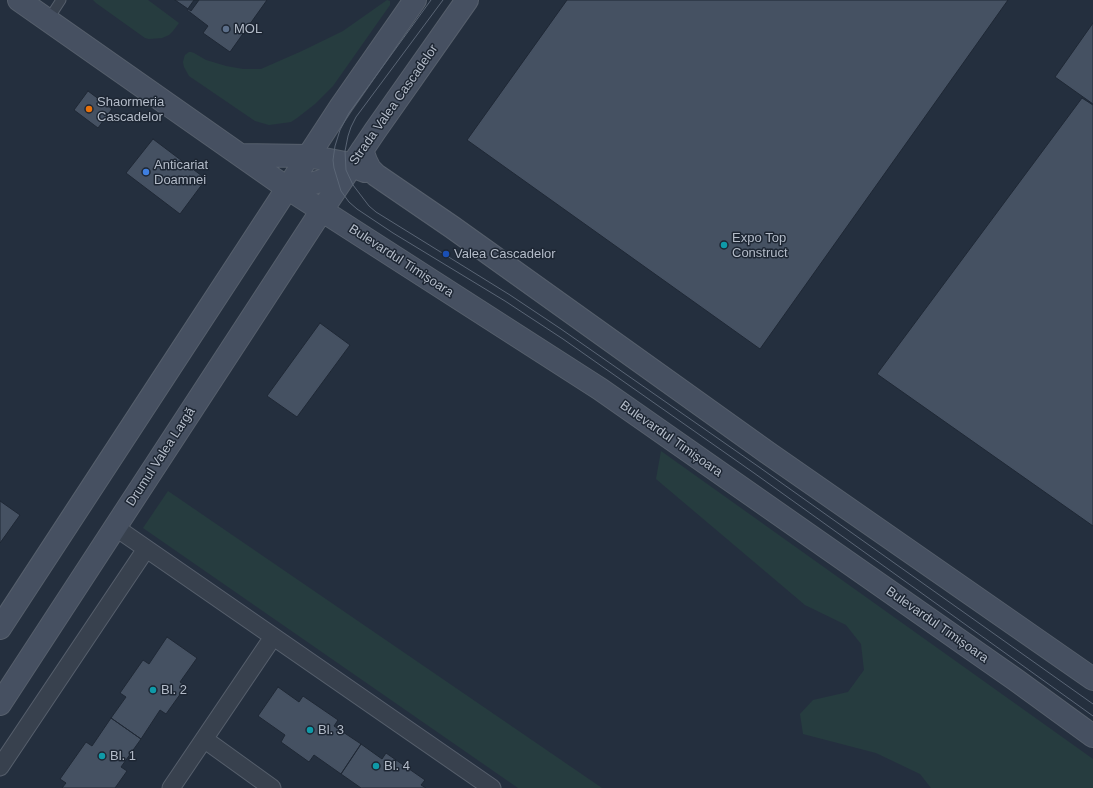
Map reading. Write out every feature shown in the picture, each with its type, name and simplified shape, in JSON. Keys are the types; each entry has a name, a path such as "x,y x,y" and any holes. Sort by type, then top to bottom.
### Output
{"main road":[{"path":"0,628 343,102 415,0"},
{"name":"Strada Valea Cascadelor","path":"322,210 402,92 467,0"},
{"name":"Bulevardul Timișoara","path":"23,1 287,188 600,389 1093,736"},
{"path":"240,155 308,156 333,160 357,158 366,162 376,175 452,227 768,453 1093,679"},
{"path":"287,188 310,184 336,175 357,158"},
{"name":"Drumul Valea Largă","path":"0,704 322,210"}],"street":[{"path":"115,527 492,788"},
{"path":"0,767 146,549"},
{"path":"171,788 273,637"},
{"path":"204,739 272,788"}],"lane":[{"path":"48,20 61,0"}],"green space":[{"path":"93,0 148,0 179,23 169,35 162,38 145,38"},
{"path":"387,0 390,1 390,5 333,86 315,104 291,122 269,125 255,121 189,76 184,67 183,62 185,55 191,52 206,60 226,66 243,69 261,69 343,31"},
{"path":"661,451 1093,759 1093,788 931,788 920,774 876,753 803,734 800,714 813,700 848,692 864,670 861,644 846,625 805,605 656,479"},
{"path":"168,491 602,788 518,788 143,528"}],"building":[{"path":"175,0 199,0 191,11"},
{"name":"MOL","path":"194,0 267,0 230,52 203,33 208,26 187,10"},
{"name":"Expo Top Construct","path":"567,0 1008,0 760,349 467,140"},
{"path":"1093,23 1093,104 1055,77"},
{"path":"88,91 112,109 98,128 74,110"},
{"path":"1082,98 1093,105 1093,526 877,374"},
{"path":"153,139 206,179 180,214 126,173"},
{"path":"320,323 350,345 297,417 267,396"},
{"path":"0,501 20,515 0,543"},
{"name":"Bl. 2","path":"167,637 197,658 180,682 186,686 166,714 160,710 141,739 111,718 126,697 120,693 143,660 149,664"},
{"name":"Bl. 3","path":"278,687 299,702 303,696 338,720 334,726 361,744 341,774 314,755 309,762 281,742 285,735 258,716"},
{"name":"Bl. 1","path":"111,718 141,739 121,767 127,771 115,788 62,788 66,783 60,779 86,742 92,746"},
{"name":"Bl. 4","path":"361,744 382,759 386,753 425,780 421,785 426,788 361,788 341,774"}],"tram line":[{"path":"431,0 349,113 340,130 335,146 333,160 341,191 349,202 393,233 505,301 563,339 754,473 1093,716"},
{"path":"443,0 356,117 351,127 345,151 346,170 353,185 369,206 376,212 510,295 561,329 759,467 1093,704"}],"place":[{"name":"MOL","path":"226,29"},
{"name":"Shaormeria Cascadelor","path":"89,109"},
{"name":"Anticariat Doamnei","path":"146,172"},
{"name":"Expo Top Construct","path":"724,245"},
{"name":"Valea Cascadelor","path":"446,254"},
{"name":"Bl. 2","path":"153,690"},
{"name":"Bl. 3","path":"310,730"},
{"name":"Bl. 1","path":"102,756"},
{"name":"Bl. 4","path":"376,766"}]}
